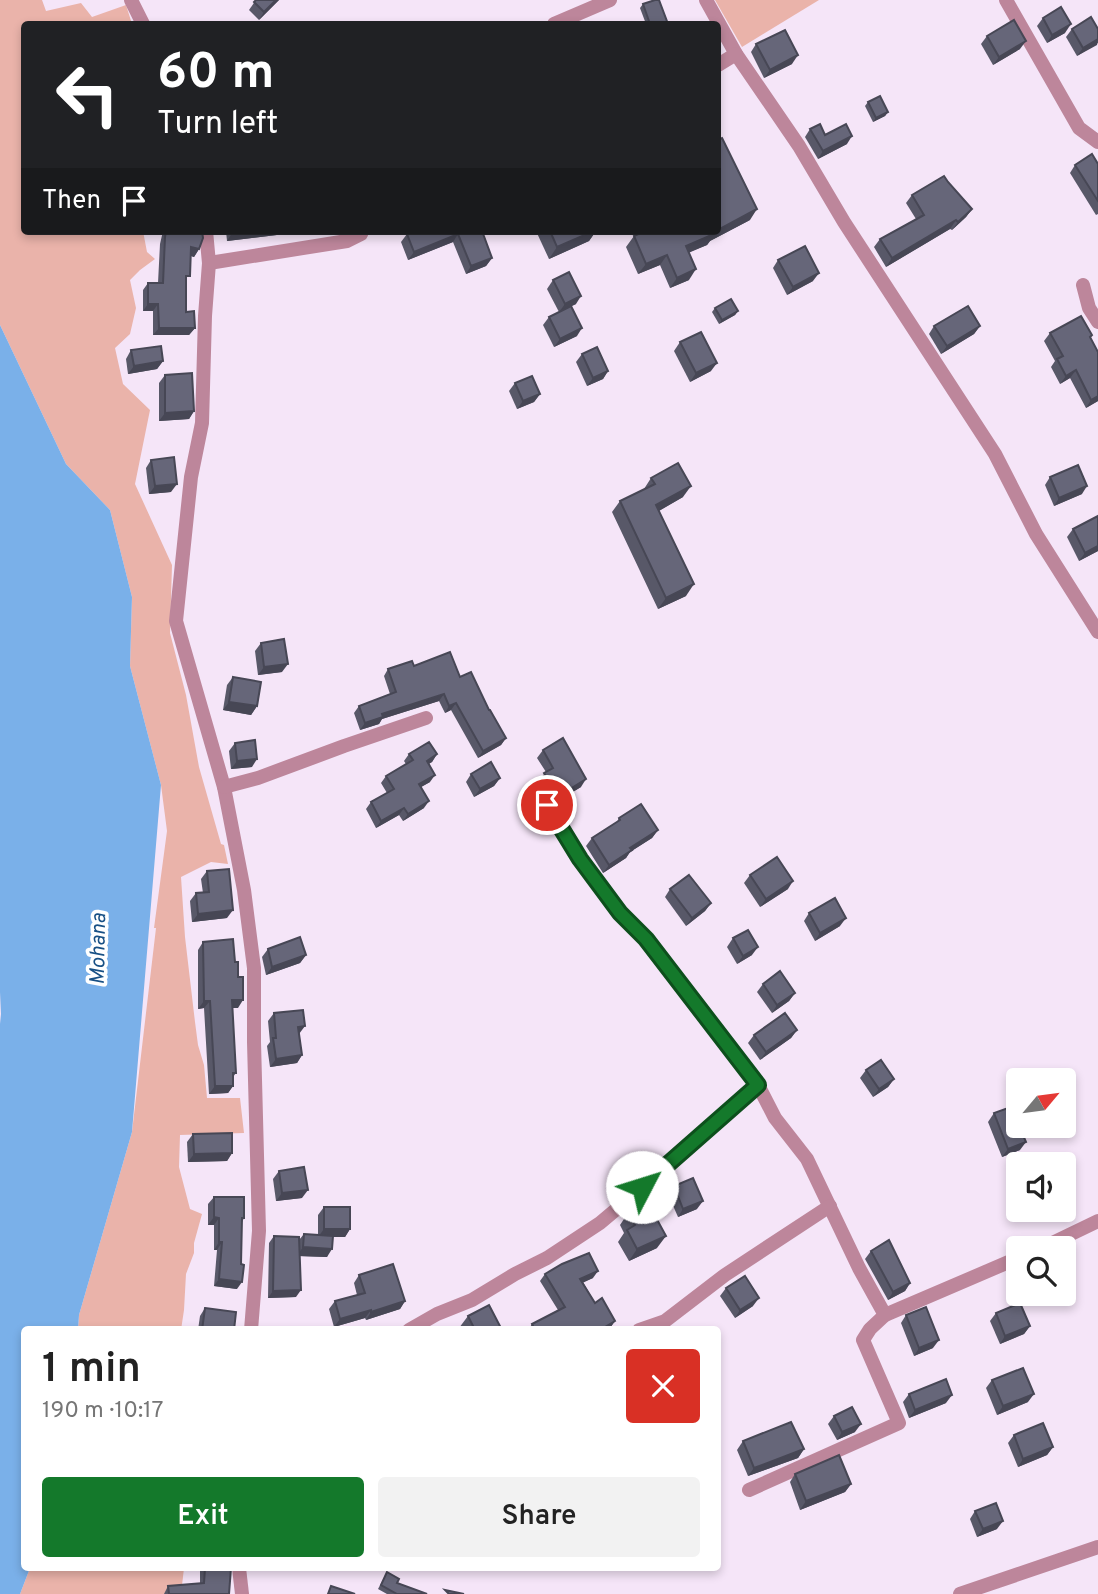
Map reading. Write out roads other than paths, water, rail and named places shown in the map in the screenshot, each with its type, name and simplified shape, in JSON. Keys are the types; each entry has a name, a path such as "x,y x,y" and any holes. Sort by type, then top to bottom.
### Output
{"street":[{"path":"131,0 142,21"},
{"path":"561,21 610,0"},
{"path":"706,0 718,21"},
{"path":"1006,0 1079,128 1098,142"},
{"path":"721,27 995,454 1035,534 1092,610 1098,632"},
{"path":"721,63 736,54"},
{"path":"206,235 209,263 202,422 191,477 176,621 223,787 244,890 254,968 259,1231 251,1326"},
{"path":"209,263 347,241 359,235"},
{"path":"1083,285 1089,308 1098,322"},
{"path":"223,787 258,778 426,718"},
{"path":"547,805 580,859 620,913 646,939 758,1085 775,1118 807,1159 859,1268 885,1315"},
{"path":"416,1326 472,1300 547,1258 600,1223 758,1085"},
{"path":"651,1326 665,1321 725,1275 830,1206"},
{"path":"1067,1236 1098,1221"},
{"path":"749,1490 899,1423 863,1340 870,1329 885,1315 1006,1263"},
{"path":"960,1594 1098,1547"},
{"path":"239,1571 242,1594"}],"water":[{"name":"Mohana","path":"0,325 66,464 110,510 132,597 130,666 161,785 132,1132 79,1315 78,1326 21,1326 21,1571 29,1571 20,1594 0,1594"}]}
